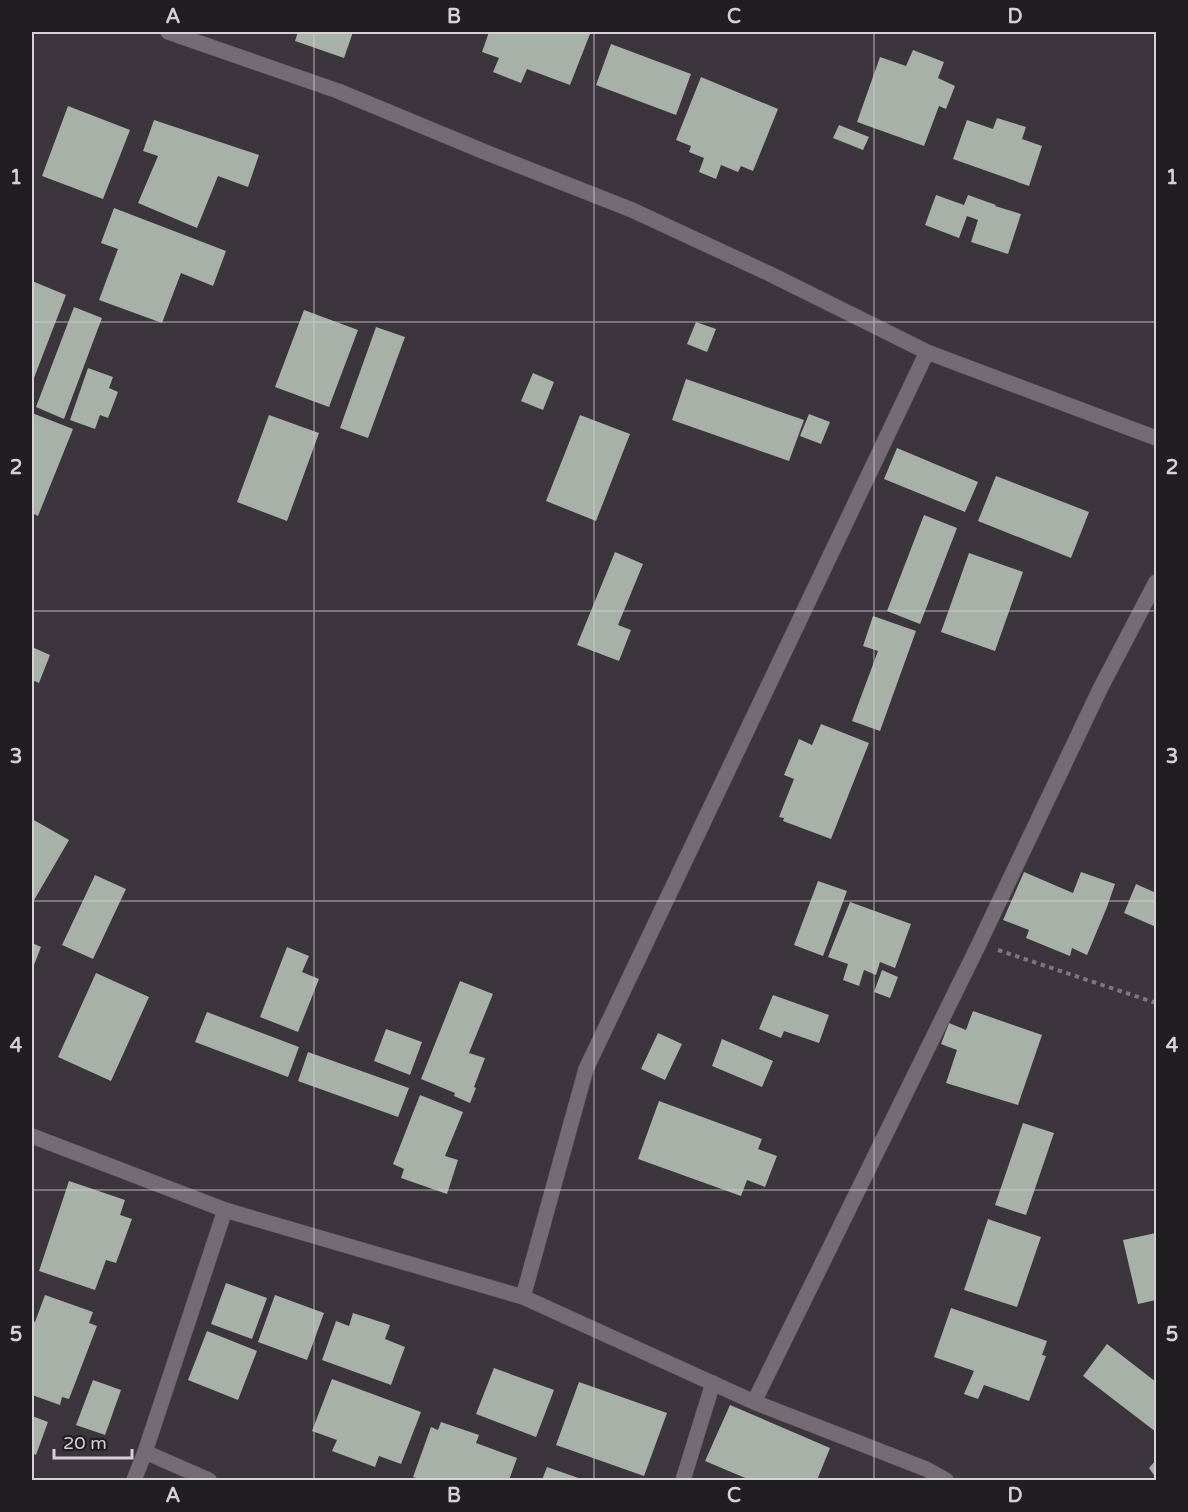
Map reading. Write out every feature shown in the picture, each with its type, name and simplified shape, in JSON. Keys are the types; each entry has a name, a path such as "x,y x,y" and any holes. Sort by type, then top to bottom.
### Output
{"street":[{"path":"168,32 338,91 632,210 770,274 927,352 1156,438"},
{"path":"524,1297 586,1069 927,352"},
{"path":"754,1402 979,944 1100,689 1156,582"},
{"path":"32,1136 225,1210 524,1297 754,1402 926,1469 946,1480"},
{"path":"134,1480 225,1210"},
{"path":"683,1480 713,1383"},
{"path":"145,1452 209,1480"}],"path":[{"path":"979,944 1156,1003"}],"building":[{"path":"298,32 353,32 344,58 295,41"},
{"path":"489,32 584,32 590,34 570,85 527,69 521,83 493,72 499,58 482,52"},
{"path":"611,44 691,74 676,115 596,85"},
{"path":"913,50 944,62 938,78 955,86 946,109 939,106 924,146 857,122 880,57 906,66"},
{"path":"701,77 778,109 753,171 741,166 738,172 721,165 716,179 699,172 704,158 689,152 691,146 676,140"},
{"path":"68,106 130,130 103,199 42,176"},
{"path":"997,118 1026,127 1022,139 1042,146 1029,186 953,159 967,120 993,129"},
{"path":"154,120 259,155 248,187 218,176 197,228 138,203 158,156 143,151"},
{"path":"839,125 869,137 863,150 833,138"},
{"path":"936,195 964,205 968,195 1021,214 1008,254 971,242 978,220 967,216 959,238 925,225"},
{"path":"114,208 226,251 213,286 181,273 162,323 99,300 118,249 101,243"},
{"path":"32,281 66,295 32,383"},
{"path":"74,307 102,318 64,419 36,407"},
{"path":"304,310 358,330 329,407 275,387"},
{"path":"696,322 716,329 707,352 687,344"},
{"path":"376,327 405,337 368,438 340,428"},
{"path":"88,368 113,377 109,388 118,392 108,418 100,415 95,429 70,420"},
{"path":"533,373 554,382 543,410 521,401"},
{"path":"686,379 804,420 789,461 672,420"},
{"path":"32,413 73,429 38,516 32,513"},
{"path":"809,414 830,422 821,444 800,436"},
{"path":"269,415 319,433 287,521 237,502"},
{"path":"580,415 630,434 596,521 546,501"},
{"path":"897,448 978,482 965,512 884,479"},
{"path":"996,476 1089,512 1071,558 978,521"},
{"path":"924,515 957,528 920,624 887,611"},
{"path":"615,552 643,564 618,625 631,630 619,661 577,645"},
{"path":"969,553 1023,572 995,651 941,632"},
{"path":"873,616 916,631 880,731 852,721 878,651 863,646"},
{"path":"32,647 50,655 39,683 32,680"},
{"path":"821,724 869,743 831,839 783,821 784,818 779,817 794,779 784,775 799,739 812,745"},
{"path":"32,819 69,840 33,902 32,901"},
{"path":"1024,872 1073,893 1081,872 1115,884 1087,955 1072,948 1070,956 1026,938 1029,930 1003,920"},
{"path":"95,875 126,889 93,959 62,945"},
{"path":"818,881 847,891 823,956 794,945"},
{"path":"1136,884 1156,893 1156,927 1124,913"},
{"path":"850,902 911,924 895,968 880,962 876,975 864,970 859,986 843,980 848,964 828,957"},
{"path":"32,943 41,947 32,970"},
{"path":"287,947 309,956 302,972 319,979 298,1032 260,1017"},
{"path":"882,970 898,977 890,998 874,992"},
{"path":"96,973 149,997 111,1081 58,1057"},
{"path":"460,981 493,994 469,1053 485,1058 470,1103 454,1096 455,1093 421,1079"},
{"path":"773,995 829,1015 819,1043 784,1031 781,1038 759,1029"},
{"path":"973,1011 1042,1035 1018,1105 946,1083 957,1050 941,1044 949,1023 966,1030"},
{"path":"207,1012 299,1047 288,1077 195,1042"},
{"path":"386,1029 422,1042 410,1075 374,1061"},
{"path":"658,1033 682,1044 665,1080 641,1069"},
{"path":"722,1039 773,1061 762,1087 712,1066"},
{"path":"308,1052 409,1088 398,1117 298,1081"},
{"path":"420,1095 463,1112 445,1156 458,1160 447,1194 401,1178 404,1169 393,1164"},
{"path":"659,1101 762,1139 758,1149 777,1156 765,1187 747,1180 741,1196 638,1159"},
{"path":"1023,1123 1054,1133 1026,1215 995,1205"},
{"path":"69,1181 125,1200 120,1215 132,1219 116,1263 106,1260 95,1290 39,1271"},
{"path":"988,1219 1041,1237 1017,1307 964,1290"},
{"path":"1156,1233 1156,1300 1138,1304 1123,1240"},
{"path":"226,1283 267,1298 252,1339 211,1324"},
{"path":"45,1295 93,1312 89,1323 97,1326 69,1399 62,1397 60,1405 32,1395 32,1321 35,1322"},
{"path":"275,1295 324,1313 307,1360 258,1342"},
{"path":"951,1308 1047,1341 1042,1355 1046,1356 1029,1401 984,1385 978,1399 964,1394 974,1371 934,1357"},
{"path":"353,1313 390,1325 385,1339 405,1347 391,1385 322,1360 336,1321 349,1326"},
{"path":"207,1331 257,1351 238,1400 188,1380"},
{"path":"1107,1344 1156,1382 1156,1432 1083,1376"},
{"path":"494,1368 554,1390 536,1437 476,1414"},
{"path":"332,1379 421,1412 401,1464 379,1456 375,1467 332,1451 337,1440 312,1431"},
{"path":"93,1380 121,1390 105,1435 76,1425"},
{"path":"579,1382 667,1413 644,1476 556,1445"},
{"path":"730,1405 830,1448 817,1480 750,1480 705,1461"},
{"path":"32,1416 48,1422 36,1455 32,1453"},
{"path":"441,1422 479,1435 476,1443 517,1458 509,1480 423,1480 413,1477 431,1427 438,1430"},
{"path":"1156,1460 1156,1478 1149,1468"},
{"path":"547,1467 584,1480 542,1480"}]}
